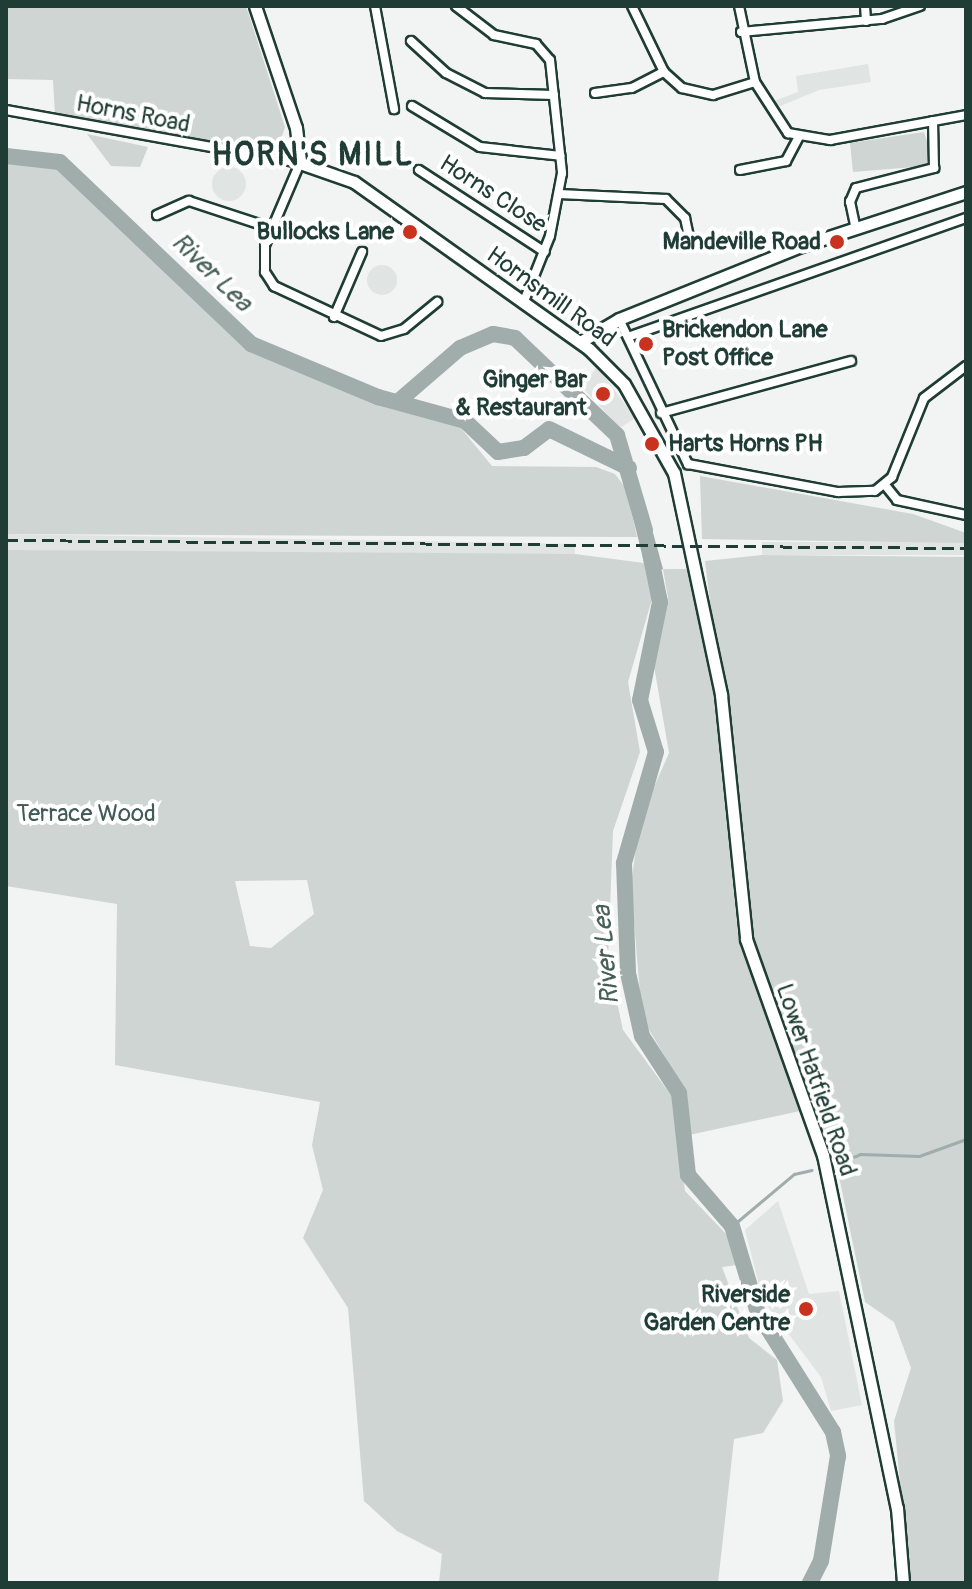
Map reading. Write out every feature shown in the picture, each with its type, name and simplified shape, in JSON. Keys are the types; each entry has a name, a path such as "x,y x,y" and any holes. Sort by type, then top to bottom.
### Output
{"main road":[{"path":"255,6 300,163"},
{"name":"Hornsmill Road","path":"300,163 354,182 580,342 624,384 674,473 700,589"},
{"path":"580,342 619,319 855,225 966,192"},
{"name":"Lower Hatfield Road","path":"700,589 724,718 746,939 823,1155 897,1508 903,1583"}],"street":[{"path":"375,6 394,109"},
{"path":"456,6 494,35 546,51 561,156 559,194 545,252 523,304"},
{"path":"632,6 664,72 702,95 755,82"},
{"path":"739,6 741,32 755,82 774,119 799,137 830,140 966,115"},
{"path":"865,6 866,21"},
{"path":"741,32 866,21 920,6"},
{"path":"411,41 446,73 485,93 554,95"},
{"path":"595,93 632,88 664,72"},
{"path":"412,106 480,147 561,156"},
{"name":"Horns Road","path":"6,110 300,163"},
{"path":"855,225 850,202 856,188 934,168 933,121"},
{"path":"740,170 786,161 799,137"},
{"path":"300,163 271,228 264,255 269,279 293,300 389,336 437,302"},
{"name":"Horns Close","path":"419,170 545,252"},
{"path":"559,194 666,199 685,218 690,242"},
{"path":"157,215 189,201 271,228"},
{"path":"628,337 966,218"},
{"path":"334,317 362,252"},
{"path":"619,319 661,413 697,468 851,494 885,485 901,467 924,398 966,366"},
{"path":"661,413 851,361"},
{"path":"885,485 897,500 966,515"}],"shaded area":[{"path":"868,64 871,82 819,90 778,107 774,101 798,92 796,76"},
{"path":"229,167 241,172 246,184 241,196 229,201 217,196 212,184 217,172"},
{"path":"382,265 393,269 397,280 393,291 382,295 371,291 367,280 371,269"},
{"path":"597,366 635,418 620,428 583,388"},
{"path":"647,511 663,569 647,575 632,513"},
{"path":"6,534 575,544 575,560 6,550"},
{"path":"762,542 966,542 966,555 762,555"},
{"name":"Riverside Garden Centre","path":"778,1201 809,1294 839,1291 862,1405 831,1411 821,1377 763,1300 745,1230"}],"green space":[{"path":"6,6 246,6 285,127 279,146 165,137 55,114 53,80 6,79"},
{"path":"924,132 932,156 926,166 853,172 850,143"},
{"path":"87,134 148,147 140,167 111,166"},
{"path":"6,150 41,152 249,346 358,395 460,427 492,466 596,467 615,474 627,490 637,537 6,534"},
{"path":"700,476 913,514 966,533 966,543 702,539"},
{"name":"Terrace Wood","path":"6,550 575,554 644,563 652,599 628,682 640,752 613,831 608,960 623,1030 673,1098 685,1191 729,1237 737,1265 722,1267 749,1338 777,1360 783,1401 763,1433 734,1439 718,1583 439,1583 442,1554 397,1531 364,1501 348,1308 303,1238 323,1190 312,1145 320,1102 115,1065 117,904 6,886","holes":["307,880 314,914 271,948 250,946 235,881"]},
{"path":"762,555 966,557 966,1583 910,1583 894,1421 911,1368 894,1322 865,1302 835,1157 779,1024 750,922 705,561"},
{"path":"663,569 690,569 715,696 737,923 800,1111 689,1135 683,1087 642,1018 631,885 640,819 669,753 654,666 668,598"}],"waterway":[{"name":"River Lea","path":"6,156 60,162 251,344 378,397 465,421 498,452 524,448 549,429 629,468"},
{"name":"River Lea","path":"401,399 460,348 493,334 515,338 617,435 645,530"},
{"name":"River Lea","path":"650,553 660,602 640,700 656,752 624,863 628,973 642,1036 679,1093 688,1175 732,1226 758,1313 833,1432 838,1456 821,1561 810,1583"},
{"path":"839,1163 860,1154 919,1156 966,1139"},
{"path":"732,1226 794,1174 812,1170"}],"railway":[{"path":"6,540 966,548"}],"place":[{"name":"Bullocks Lane","path":"410,232"},
{"name":"Mandeville Road","path":"837,242"},
{"name":"Brickendon Lane Post Office","path":"646,344"},
{"name":"Ginger Bar & Restaurant","path":"603,394"},
{"name":"Harts Horns PH","path":"652,444"},
{"name":"Riverside Garden Centre","path":"806,1309"}],"district":[{"name":"HORN'S MILL","path":"313,155"}]}
